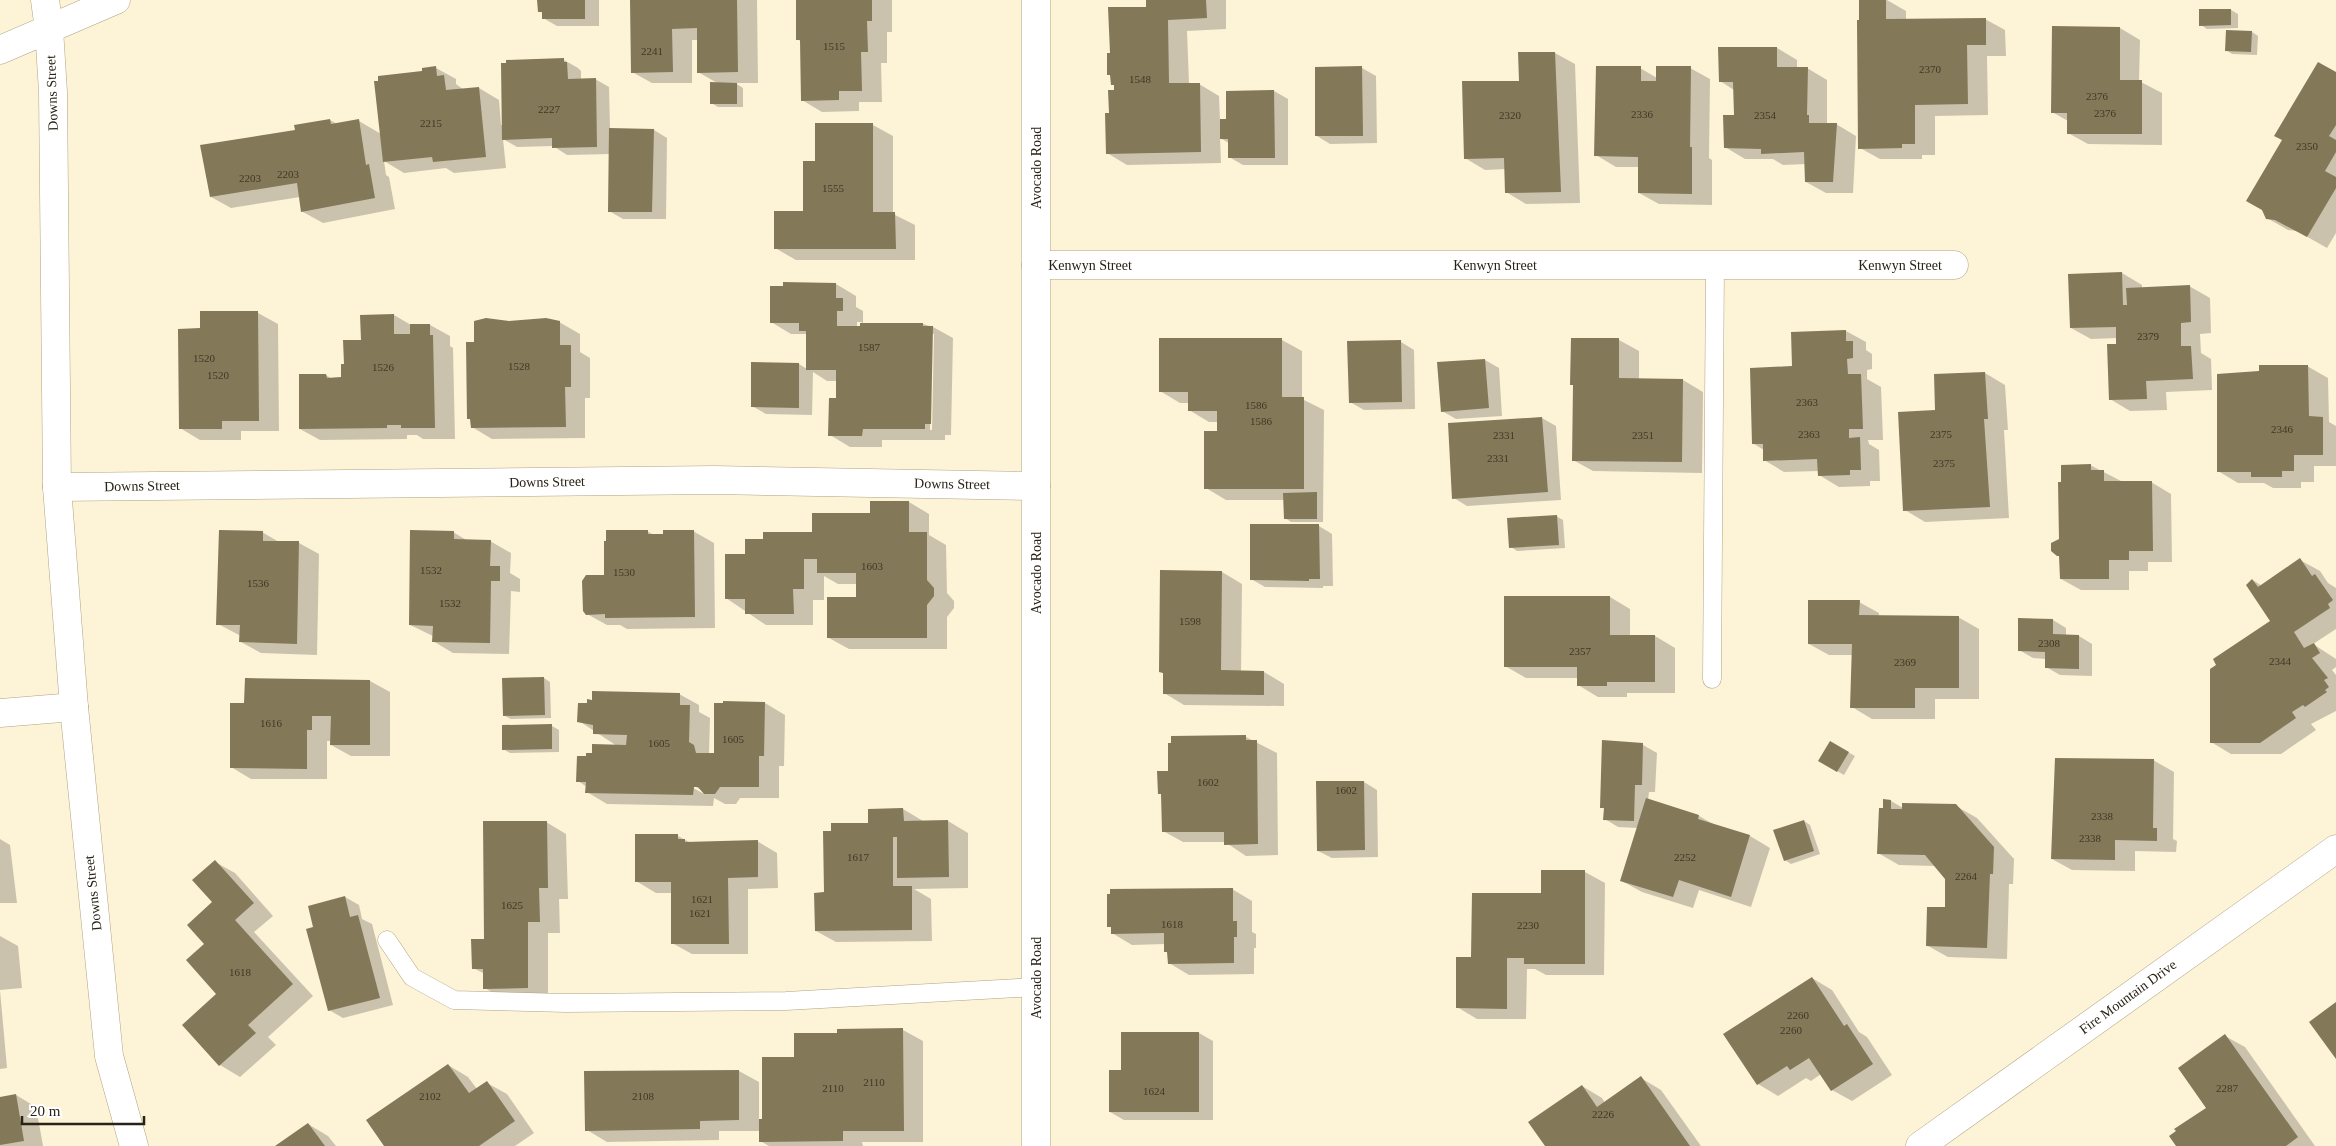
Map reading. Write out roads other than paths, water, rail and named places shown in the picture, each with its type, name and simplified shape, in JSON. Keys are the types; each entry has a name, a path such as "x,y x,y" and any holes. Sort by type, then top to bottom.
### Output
{"street":[{"name":"Downs Street","path":"45,0 53,92 57,487 74,707 109,1056 134,1146"},
{"path":"0,50 116,0"},
{"name":"Avocado Road","path":"1036,0 1036,1146"},
{"name":"Kenwyn Street","path":"1036,264 1954,264"},
{"name":"Downs Street","path":"57,487 715,480 1036,486"},
{"path":"0,713 74,707"},
{"name":"Fire Mountain Drive","path":"1920,1146 2335,853"}],"lane":[{"path":"1712,679 1715,264"},
{"path":"387,940 412,977 454,1000 566,1002 786,1001 1036,987"}]}
